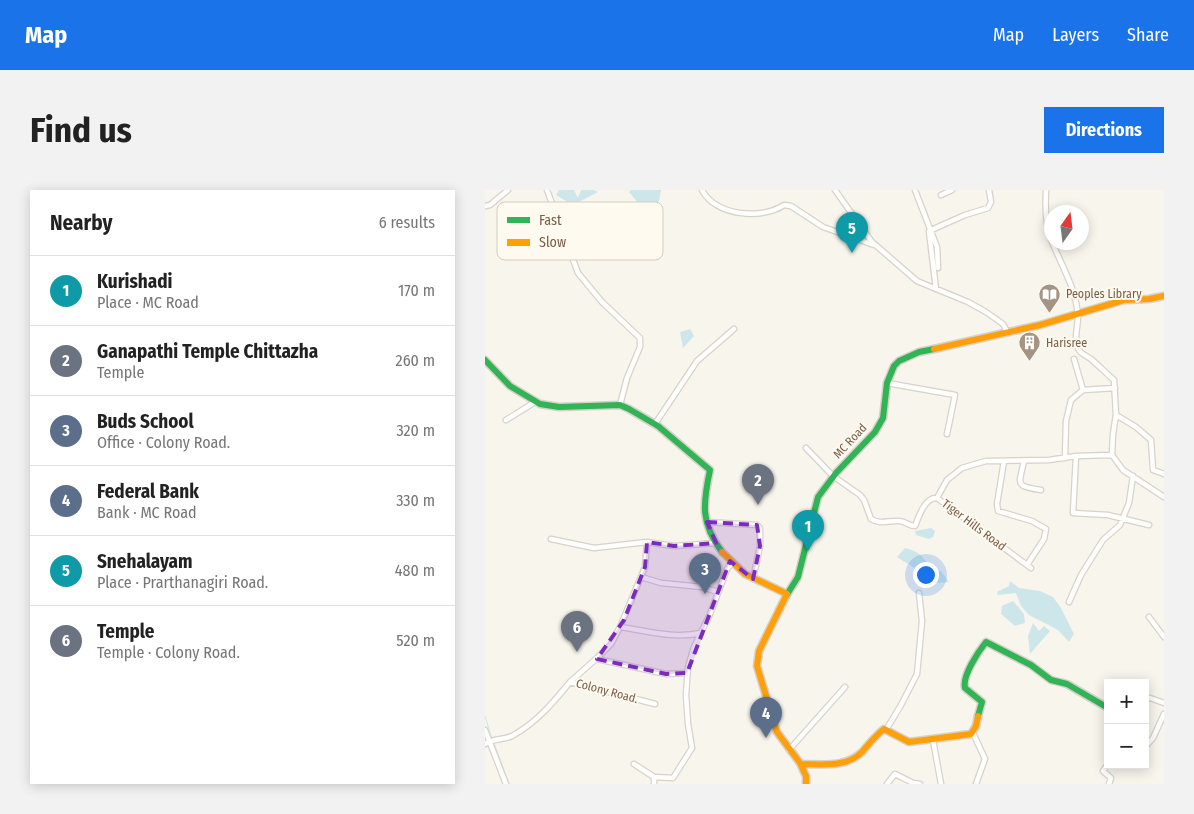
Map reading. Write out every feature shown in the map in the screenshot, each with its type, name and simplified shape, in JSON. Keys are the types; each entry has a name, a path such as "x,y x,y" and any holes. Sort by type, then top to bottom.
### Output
{"street":[{"path":"485,206 490,205 507,190"},
{"path":"547,190 551,202"},
{"path":"702,190 707,199 715,205 740,213 777,210 784,205 791,206 823,227 876,246"},
{"path":"835,190 856,222 876,246 917,281 968,302 994,317 1003,324 1008,333"},
{"path":"915,190 937,247 938,268"},
{"path":"941,195 952,190"},
{"path":"936,289 929,234 931,230 965,215 988,208 991,202 989,190"},
{"path":"1045,205 1046,190"},
{"path":"1056,250 1069,279 1077,314 1076,342 1078,348 1081,353 1114,380 1116,414 1112,456 1123,470 1164,497"},
{"path":"573,260 578,273 602,302 622,322 637,333 640,338 640,347 627,378 620,405"},
{"name":"MC Road","path":"806,784 806,774 801,764 777,732 757,666 759,651 787,594 798,577 819,497 833,476 880,424 885,410 887,383 890,372 899,361 919,352 1008,333 1124,300 1164,296"},
{"path":"655,424 697,361 734,330"},
{"path":"1074,359 1083,390"},
{"path":"485,360 502,379 535,402 559,407 620,405 655,424 710,470 704,503 708,527 721,550 753,579 787,594"},
{"path":"887,383 955,395 947,434"},
{"path":"1065,458 1066,421 1071,400 1083,390 1115,388"},
{"path":"507,420 535,402"},
{"path":"1116,414 1151,440 1153,470 1164,474"},
{"path":"806,448 833,476"},
{"path":"937,498 947,480 962,468 986,461 1024,461 1076,456 1112,456"},
{"path":"1076,456 1073,513 1108,515 1149,525"},
{"name":"Tiger Hills Road","path":"833,476 860,495 864,500 871,519 876,522 903,521 911,526 915,526 927,503 931,498 937,498 1029,567 1045,538 1046,529 1032,522 998,511 1004,461"},
{"path":"1024,461 1021,485 1041,490"},
{"path":"1069,602 1087,564 1106,536 1116,529 1123,519 1129,504 1133,476"},
{"path":"707,522 757,525 760,528 760,546 753,579"},
{"path":"551,539 594,548 647,542 674,546 717,543"},
{"name":"Colony Road.","path":"570,682 611,644 645,567 647,542"},
{"path":"634,764 654,778 673,778 692,748 688,724 687,673 694,647 710,614 727,569 733,562"},
{"path":"641,577 648,577 661,583 702,587 718,592"},
{"path":"801,764 819,765 853,760 878,733 886,730 917,674 922,621 919,593"},
{"path":"1149,618 1164,637"},
{"path":"620,627 672,636 701,633"},
{"path":"975,784 985,759 977,727 982,702 965,688 964,684 983,644 987,642 1009,655 1034,666 1051,680 1067,684 1104,706"},
{"path":"597,659 666,674 687,673"},
{"path":"490,741 508,738 543,714 570,682"},
{"name":"Colony Road.","path":"570,682 655,704"},
{"path":"789,750 845,687"},
{"path":"1149,698 1164,703"},
{"path":"1149,742 1164,714"},
{"path":"886,730 900,739 909,742 967,735 977,727"},
{"path":"485,730 506,784"},
{"path":"933,740 941,784"},
{"path":"1104,769 1103,771 1111,778 1109,784"},
{"path":"887,784 895,774 913,783 920,784"},
{"path":"654,778 654,784"}],"highlighted area":[{"path":"707,522 757,525 760,546 753,579 730,561 687,673 666,674 597,659 624,620 645,567 647,542 674,546 716,543"}],"water":[{"path":"559,190 574,190 578,198 581,190 594,190 598,192 579,202 568,202 556,195"},
{"path":"631,190 661,190 658,202 637,202 629,192"},
{"path":"690,329 694,336 683,348 680,332"},
{"path":"931,528 935,531 933,537 929,539 916,535 915,531"},
{"path":"905,548 919,554 928,564 932,573 941,571 949,582 938,583 897,557"},
{"path":"1010,581 1019,588 1040,591 1053,597 1061,608 1074,634 1069,642 1058,630 1029,615 1021,606 1016,593 998,595 997,592 1009,586"},
{"path":"1013,601 1024,614 1025,623 1015,626 1001,614 1002,606"},
{"path":"1033,623 1039,631 1044,626 1050,631 1030,654 1028,636"}],"waterway":[{"path":"485,716 492,739"},
{"path":"494,743 509,784"}],"traffic: fast":[{"path":"786,596 798,577 818,497 836,473 875,432 883,418 887,383 894,366 899,361 919,352 934,349"},
{"path":"485,360 510,386 540,404 559,407 620,405 658,426 710,470 705,512 710,532 722,552"},
{"path":"978,716 982,702 965,688 965,683 971,664 986,642 1031,665 1051,680 1067,684 1104,706"}],"traffic: slow":[{"path":"934,349 1040,325 1124,300 1164,296"},
{"path":"722,552 745,574 787,594"},
{"path":"786,596 759,651 757,666 777,732 800,763 806,776 806,784"},
{"path":"801,764 833,764 849,761 862,752 884,729 909,742 971,734 976,726 978,716"}],"place":[{"name":"Snehalayam","path":"852,253"},
{"name":"Peoples Library","path":"1050,313"},
{"name":"Harisree","path":"1030,362"},
{"name":"Ganapathi Temple Chittazha","path":"758,505"},
{"name":"Kurishadi","path":"808,551"},
{"name":"Buds School","path":"705,594"},
{"name":"Temple","path":"577,652"},
{"name":"Federal Bank","path":"766,738"}]}
